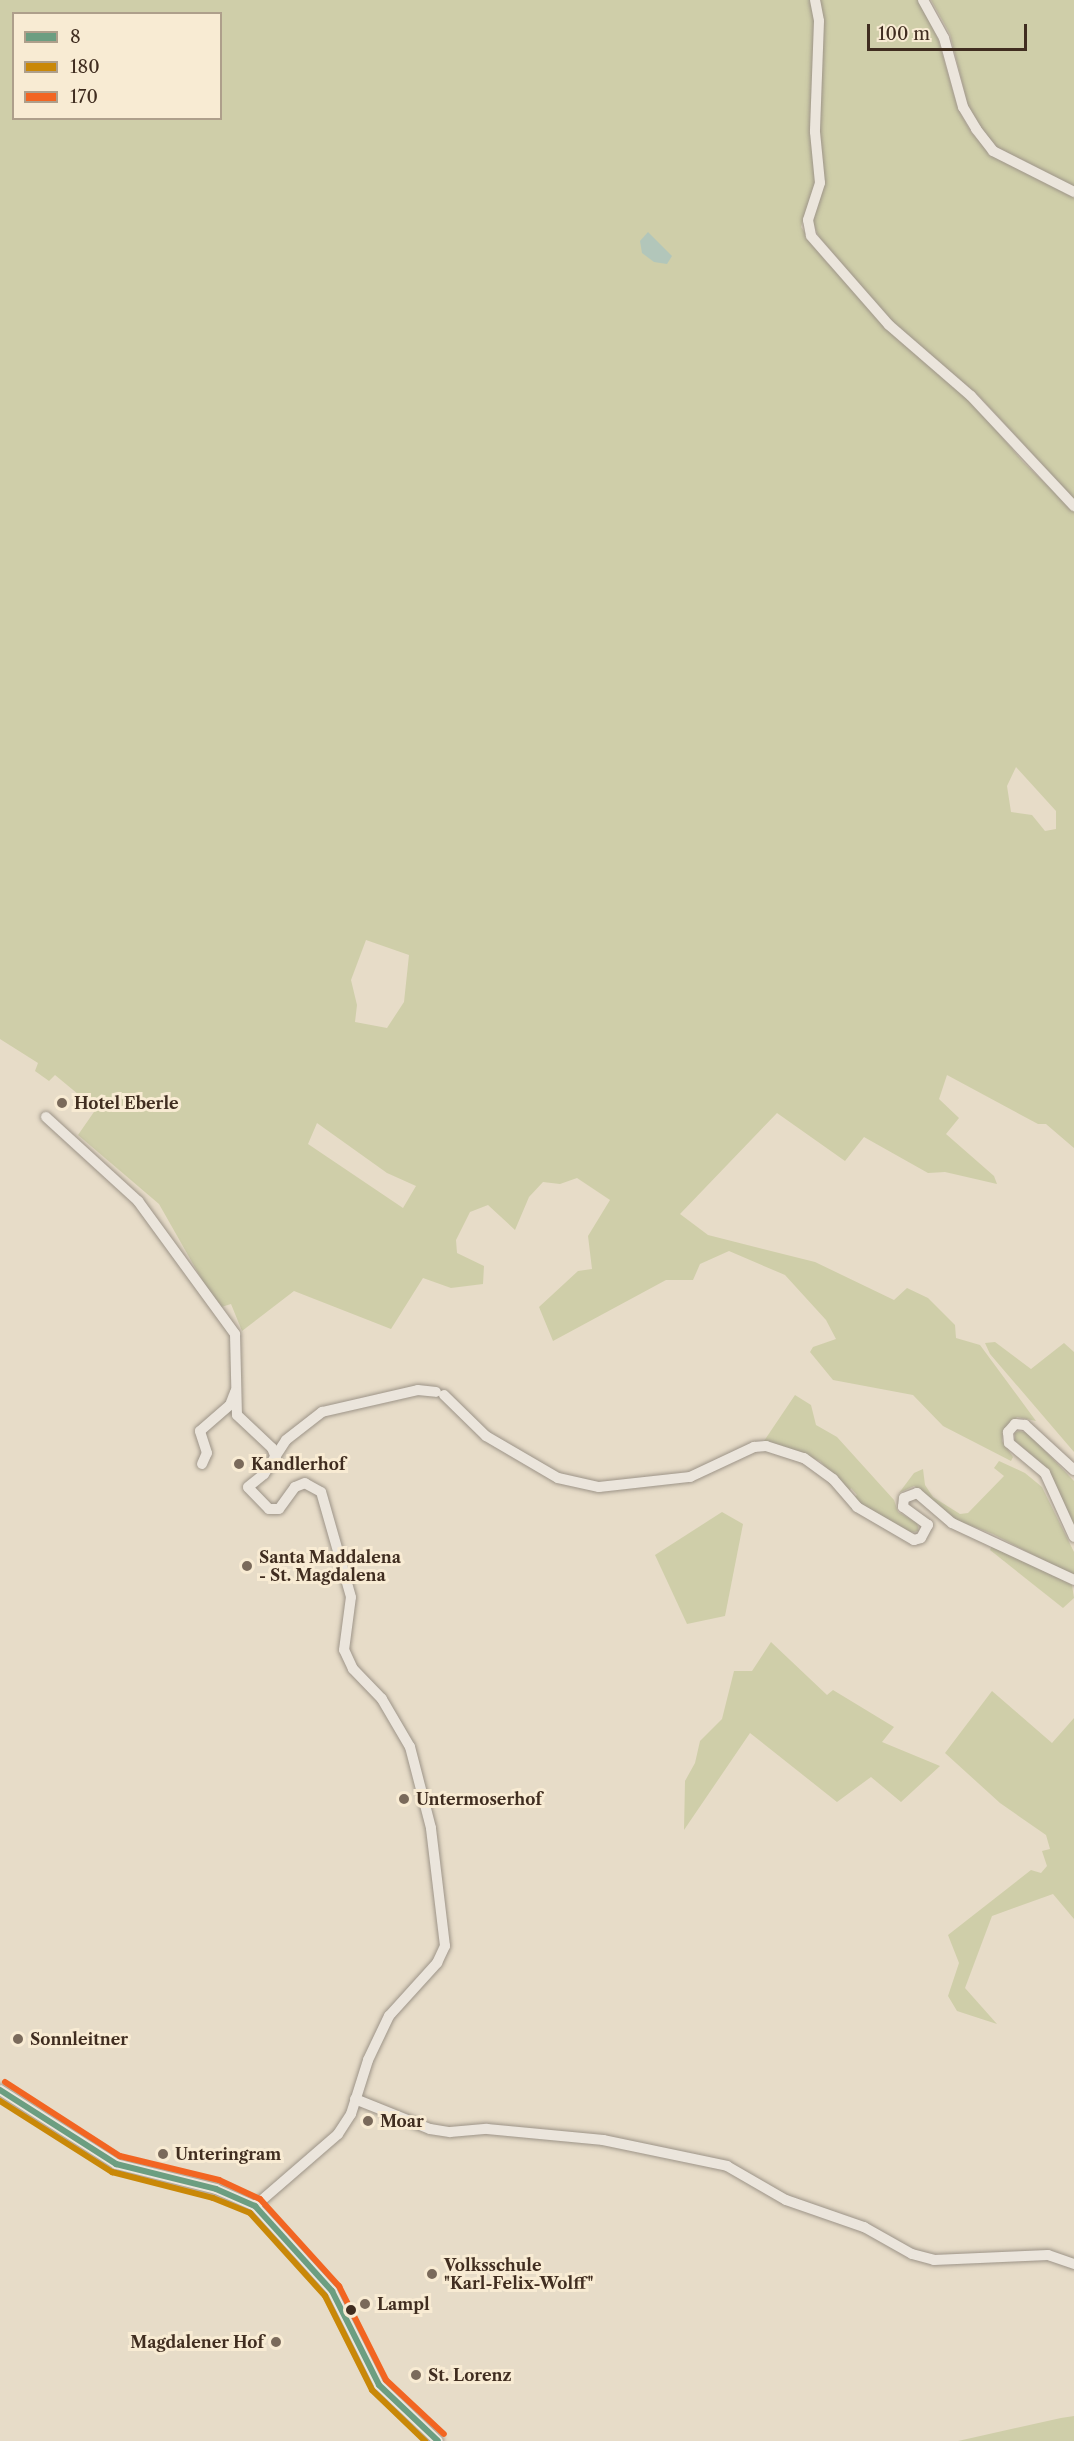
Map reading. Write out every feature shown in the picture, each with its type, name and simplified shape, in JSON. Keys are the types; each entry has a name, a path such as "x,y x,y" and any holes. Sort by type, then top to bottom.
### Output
{"street":[{"path":"815,0 819,21 815,132 820,183 808,220 811,236 889,325 971,396 1074,506"},
{"path":"923,0 944,38 963,107 993,151 1074,192"},
{"path":"46,1117 138,1201 235,1334 237,1415 272,1449 276,1458"},
{"path":"202,1464 207,1453 201,1429 230,1405 237,1390"},
{"path":"255,2206 338,2134 389,2016 437,1963 445,1946 438,1871 410,1748 382,1699 353,1669 344,1650 351,1597 321,1492 305,1483 295,1487 279,1509 269,1509 248,1487 276,1458 286,1440 322,1412 418,1390 440,1394 486,1436 558,1478 599,1487 690,1477 754,1447 766,1446 804,1458 833,1479 857,1507 914,1540 921,1538 928,1526 903,1507 904,1498 917,1494 952,1523 1074,1580"},
{"path":"1074,1470 1025,1425 1015,1424 1008,1432 1009,1443 1045,1473 1074,1537"},
{"path":"0,2090 116,2164 216,2189 255,2206 332,2291 379,2385 438,2441"},
{"path":"355,2099 430,2129 487,2129 603,2140 727,2166 786,2200 864,2227 912,2254 934,2260 1048,2255 1074,2265"}],"green space":[{"path":"0,0 811,0 815,22 815,182 801,227 824,259 886,327 971,400 1023,462 1074,511 1074,1148 1046,1124 1038,1124 947,1075 939,1099 959,1118 946,1134 994,1176 997,1184 945,1172 928,1173 864,1137 845,1161 777,1113 680,1214 708,1235 815,1262 894,1300 907,1288 928,1298 955,1325 956,1338 980,1345 1036,1421 1017,1417 1003,1431 1002,1441 1013,1457 1011,1461 943,1426 913,1395 833,1380 810,1352 813,1347 836,1339 826,1320 785,1275 729,1251 700,1264 693,1280 666,1280 553,1341 539,1307 578,1271 592,1269 588,1236 610,1200 577,1178 560,1184 543,1182 529,1197 515,1230 488,1205 470,1212 456,1240 457,1253 484,1266 483,1284 451,1288 423,1278 391,1329 294,1291 242,1331 231,1304 218,1308 159,1204 78,1135 96,1109 55,1075 49,1081 35,1071 38,1063 0,1039","holes":["1016,767 1056,811 1056,829 1045,831 1032,815 1011,812 1007,786","366,940 409,955 404,1002 387,1028 355,1022 357,1005 351,980","317,1123 387,1173 416,1186 403,1208 308,1144"]},
{"path":"819,0 918,0 938,39 958,109 971,132 990,154 1056,185 1074,198 1074,499 979,396 892,322 819,237 812,220 820,135"},
{"path":"931,0 1074,0 1074,188 996,147 980,128 968,106 950,34"},
{"path":"995,1342 1031,1369 1064,1343 1074,1352 1074,1452 990,1354 985,1343"},
{"path":"795,1395 811,1405 816,1425 837,1437 894,1500 898,1512 917,1523 919,1531 908,1533 860,1504 853,1498 857,1495 851,1488 849,1492 820,1461 764,1441"},
{"path":"1019,1431 1028,1433 1074,1481 1074,1526 1047,1468 1015,1441 1015,1433"},
{"path":"999,1461 1025,1473 1042,1487 1074,1552 1074,1576 993,1534 956,1520 914,1486 899,1493 914,1473 923,1469 925,1485 933,1497 960,1514 968,1513 1004,1476 994,1468"},
{"path":"722,1512 743,1524 725,1616 687,1624 655,1555"},
{"path":"992,1545 1072,1585 1074,1598 1063,1608 990,1550"},
{"path":"771,1642 827,1695 833,1690 894,1727 882,1742 940,1766 901,1802 871,1777 837,1802 750,1733 684,1830 685,1781 695,1763 700,1741 722,1719 734,1671 752,1671"},
{"path":"992,1691 1052,1743 1074,1718 1074,1919 1053,1894 992,1916 965,1988 997,2024 957,2011 948,1996 959,1963 948,1935 1031,1870 1041,1873 1047,1866 1042,1851 1050,1849 1046,1835 1000,1803 945,1753"},
{"path":"1074,2416 1074,2441 958,2441 1061,2418"}],"shaded area":[{"path":"648,232 672,256 667,264 654,262 642,253 640,241"}],"transit line":[{"name":"170","path":"5,2082 120,2156 219,2180 260,2199 339,2286 386,2380 444,2434"},
{"name":"8","path":"0,2090 116,2164 216,2189 255,2206 332,2291 379,2385 438,2441"},
{"name":"180","path":"0,2101 112,2172 213,2198 250,2213 325,2296 372,2390 425,2441"}],"place":[{"name":"Hotel Eberle","path":"62,1103"},
{"name":"Kandlerhof","path":"239,1464"},
{"name":"Santa Maddalena - St. Magdalena","path":"247,1566"},
{"name":"Untermoserhof","path":"404,1799"},
{"name":"Sonnleitner","path":"18,2039"},
{"name":"Moar","path":"368,2121"},
{"name":"Unteringram","path":"163,2154"},
{"name":"Volksschule \"Karl-Felix-Wolff\"","path":"432,2274"},
{"name":"Lampl","path":"365,2304"},
{"name":"Magdalener Hof","path":"276,2342"},
{"name":"St. Lorenz","path":"416,2375"}]}
